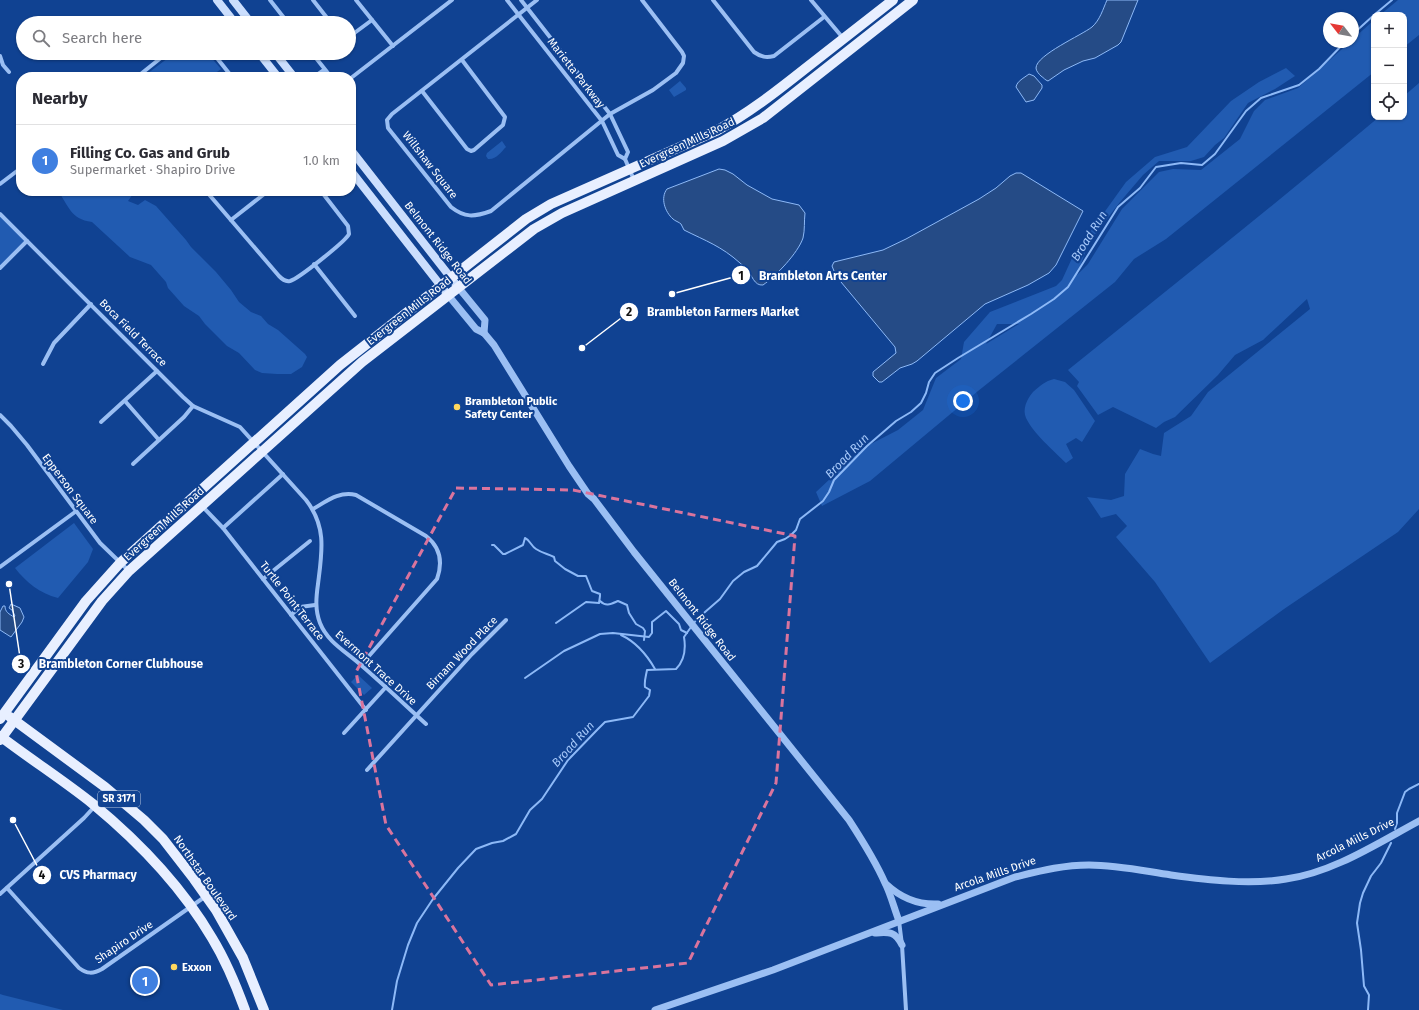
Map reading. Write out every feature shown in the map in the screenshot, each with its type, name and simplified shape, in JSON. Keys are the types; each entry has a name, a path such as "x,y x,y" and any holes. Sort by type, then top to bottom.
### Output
{"main road":[{"path":"217,0 230,16"},
{"path":"233,0 246,16"},
{"name":"Evergreen Mills Road","path":"1,714 86,601 120,563 340,365 440,285 516,226 537,212 551,204 716,131 733,122 753,110 893,0"},
{"name":"Evergreen Mills Road","path":"1,738 102,601 129,572 362,362 534,229 562,212 723,141 757,122 913,0"},
{"path":"265,60 274,72"},
{"path":"281,60 290,72"},
{"name":"Belmont Ridge Road","path":"356,156 458,287"},
{"name":"Belmont Ridge Road","path":"356,177 448,295"},
{"name":"Northstar Boulevard","path":"1,714 15,721 105,787 144,820 173,851 206,896 224,924 243,958 264,1010"},
{"name":"SR 3171","path":"1,738 95,806 148,855 191,907 220,953 245,1010"}],"street":[{"path":"270,0 283,16"},
{"path":"313,0 326,16"},
{"path":"356,0 392,46"},
{"path":"356,74 451,0"},
{"name":"Marietta Parkway","path":"507,0 602,121 618,155 625,158"},
{"name":"Marietta Parkway","path":"521,0 610,114 628,152 625,158 634,180"},
{"name":"Willshaw Square","path":"537,0 389,117 387,125 451,207 459,213 469,216 479,216 491,211 610,114 654,90 676,73 683,63 684,56 642,0"},
{"path":"713,0 754,52 760,56 768,58 774,56 824,17"},
{"path":"811,0 844,39"},
{"path":"356,32 372,20"},
{"path":"0,56 3,65 9,72"},
{"path":"143,72 158,60"},
{"path":"219,60 228,72"},
{"path":"317,60 324,70 321,72"},
{"path":"422,91 467,149 471,151 474,150 503,125 505,117 462,60"},
{"path":"0,184 16,172"},
{"path":"210,196 283,280 287,281 292,280 314,264 344,241 349,234 348,226 325,196"},
{"path":"231,220 262,196"},
{"name":"Boca Field Terrace","path":"0,214 193,406 240,427 262,452"},
{"path":"0,268 27,241"},
{"path":"314,264 355,316"},
{"name":"Belmont Ridge Road","path":"458,287 485,320 484,333"},
{"name":"Belmont Ridge Road","path":"448,295 476,329 484,333 502,357 582,484 682,612 844,814 868,850 886,883 899,921"},
{"path":"43,364 54,343 91,304"},
{"path":"101,422 157,371"},
{"path":"125,401 159,440"},
{"path":"133,464 184,417 193,406"},
{"name":"Epperson Square","path":"0,415 12,426 27,445 100,543 129,572"},
{"name":"Evermont Trace Drive","path":"262,452 313,509 320,528 322,547 315,605 320,623 329,638 426,724"},
{"path":"223,528 283,474"},
{"path":"313,509 336,496 344,494 356,495 426,536 435,545 440,556 440,571 437,579 361,665"},
{"name":"Turtle Point Terrace","path":"201,506 223,528 366,710"},
{"path":"0,567 76,512"},
{"path":"263,580 310,541"},
{"path":"291,615 300,607 315,605"},
{"name":"Birnam Wood Place","path":"367,770 472,654 506,620"},
{"path":"344,733 386,688"},
{"path":"0,894 84,818 95,806"},
{"name":"Arcola Mills Drive","path":"655,1010 773,970 1015,877 1046,869 1065,866 1091,865 1118,867 1172,875 1230,880 1270,881 1287,879 1302,876 1336,864 1358,854 1419,821"},
{"path":"886,883 897,894 909,900 923,904 942,904"},
{"name":"Shapiro Drive","path":"7,888 79,968 90,973 95,973 102,969 206,896"},
{"path":"899,921 906,1010"},
{"path":"869,933 893,933 897,936 902,945"}],"highlighted area":[{"path":"456,488 573,490 795,536 776,783 688,963 491,985 386,825 356,672"}],"shaded area":[{"path":"1107,0 1138,0 1121,42 1095,58 1083,61 1064,70 1048,81 1045,80 1036,70 1038,63 1051,51 1092,27 1099,18"},
{"path":"1398,0 1419,0 1419,35 1407,45 1407,12 1384,12"},
{"path":"1371,23 1371,74 1166,239 1134,259 1115,282 978,391 870,481 822,506 816,492 863,448 898,430 923,410 936,378 961,359 964,342 990,312 1056,286 1062,280 1073,256 1126,182 1155,157 1187,147 1231,101 1259,82 1286,68 1295,76 1275,89 1248,103 1224,138 1204,157 1191,161 1159,161 1143,175 1089,242 1077,275 1088,264 1122,209 1159,172 1173,169 1201,170 1240,139 1254,111 1265,100 1298,88 1343,48 1359,48 1359,34","holes":["997,324 1019,324 986,344"]},
{"path":"165,60 213,60 221,69 217,72 150,72"},
{"path":"1029,74 1034,76 1042,85 1042,88 1034,100 1026,102 1016,87 1019,81"},
{"path":"680,81 686,90 674,97 669,90"},
{"path":"1419,83 1419,509 1398,532 1284,609 1210,663 1155,582 1116,537 1127,526 1116,514 1101,518 1087,497 1111,500 1124,496 1125,474 1140,449 1161,456 1164,433 1191,416 1208,392 1310,309 1307,299 1263,340 1235,355 1218,375 1175,417 1156,428 1113,407 1098,415 1077,386 1079,382 1068,370 1263,213 1375,120 1407,120 1407,93"},
{"path":"502,141 506,147 496,157 488,159 486,156 487,153"},
{"path":"719,169 733,174 747,185 772,199 799,205 805,213 804,235 800,244 786,264 763,285 757,284 747,269 726,252 684,230 681,224 670,216 664,205 664,196 667,189"},
{"path":"1016,173 1021,173 1083,211 1056,265 1049,273 1028,285 985,304 917,361 900,368 882,382 879,382 873,376 873,372 896,353 895,347 836,276 832,266 834,262 883,250 906,239 979,199"},
{"path":"61,196 132,196 128,201 138,205 145,200 156,206 191,247 216,272 239,302 251,312 261,316 268,324 278,330 305,354 307,357 302,367 291,374 262,373 255,370 239,353 227,346 199,316 184,306 151,265 130,257 92,222 74,215"},
{"path":"0,214 27,241 0,268"},
{"path":"1054,379 1065,382 1074,390 1095,421 1082,442 1076,438 1066,444 1073,458 1066,463 1039,436 1029,424 1025,415 1026,404 1033,392 1045,382"},
{"path":"74,523 93,549 88,562 58,598 34,587 15,568"},
{"path":"11,604 20,608 24,617 11,637 0,630 0,612 3,606 5,606 9,614 14,617 15,616 12,610 9,608"},
{"path":"358,675 372,688 364,695 351,682"},
{"path":"0,994 3,995 63,1010 0,1010"}],"waterway":[{"name":"Broad Run","path":"1378,12 1392,0"},
{"name":"Broad Run","path":"1359,29 1371,18"},
{"name":"Broad Run","path":"694,623 720,599 733,581 744,572 757,566 777,542 785,539 796,530 800,519 823,501 834,480 867,446 896,421 911,412 921,403 929,382 935,373 1031,314 1054,299 1068,287 1118,207 1140,188 1156,167 1181,163 1202,165 1215,154 1246,111 1261,98 1299,85 1319,69 1339,48"},
{"path":"492,545 505,554 523,545 525,538 540,552 554,557 555,561 565,569 578,576 586,576 592,591 600,594 599,603 586,602 556,623"},
{"path":"600,601 606,604 611,604 618,601 627,605 629,613 636,624 645,631 644,640"},
{"path":"525,678 564,651 600,634 613,633 649,637 652,633 652,622 666,611 679,624 681,630 687,633"},
{"name":"Broad Run","path":"392,1010 397,981 408,945 417,923 433,899 458,868 476,849 492,843 503,841 516,834 530,810 542,799 568,760 605,722 633,717 649,696 650,690 645,687 647,670 676,669 679,666 684,654 684,637 691,627"},
{"path":"621,635 632,641 641,649 655,669"},
{"path":"1395,829 1397,823 1397,813 1405,792 1419,784"},
{"path":"1368,1010 1369,995 1364,986 1357,923 1363,893 1371,876 1381,863 1391,843"}],"place":[{"name":"Brambleton Arts Center","path":"672,294"},
{"name":"Brambleton Farmers Market","path":"582,348"},
{"name":"Brambleton Public Safety Center","path":"457,407"},
{"name":"Brambleton Corner Clubhouse","path":"9,584"},
{"name":"CVS Pharmacy","path":"13,820"},
{"name":"Exxon","path":"174,967"},
{"name":"Filling Co. Gas and Grub","path":"145,981"}]}
